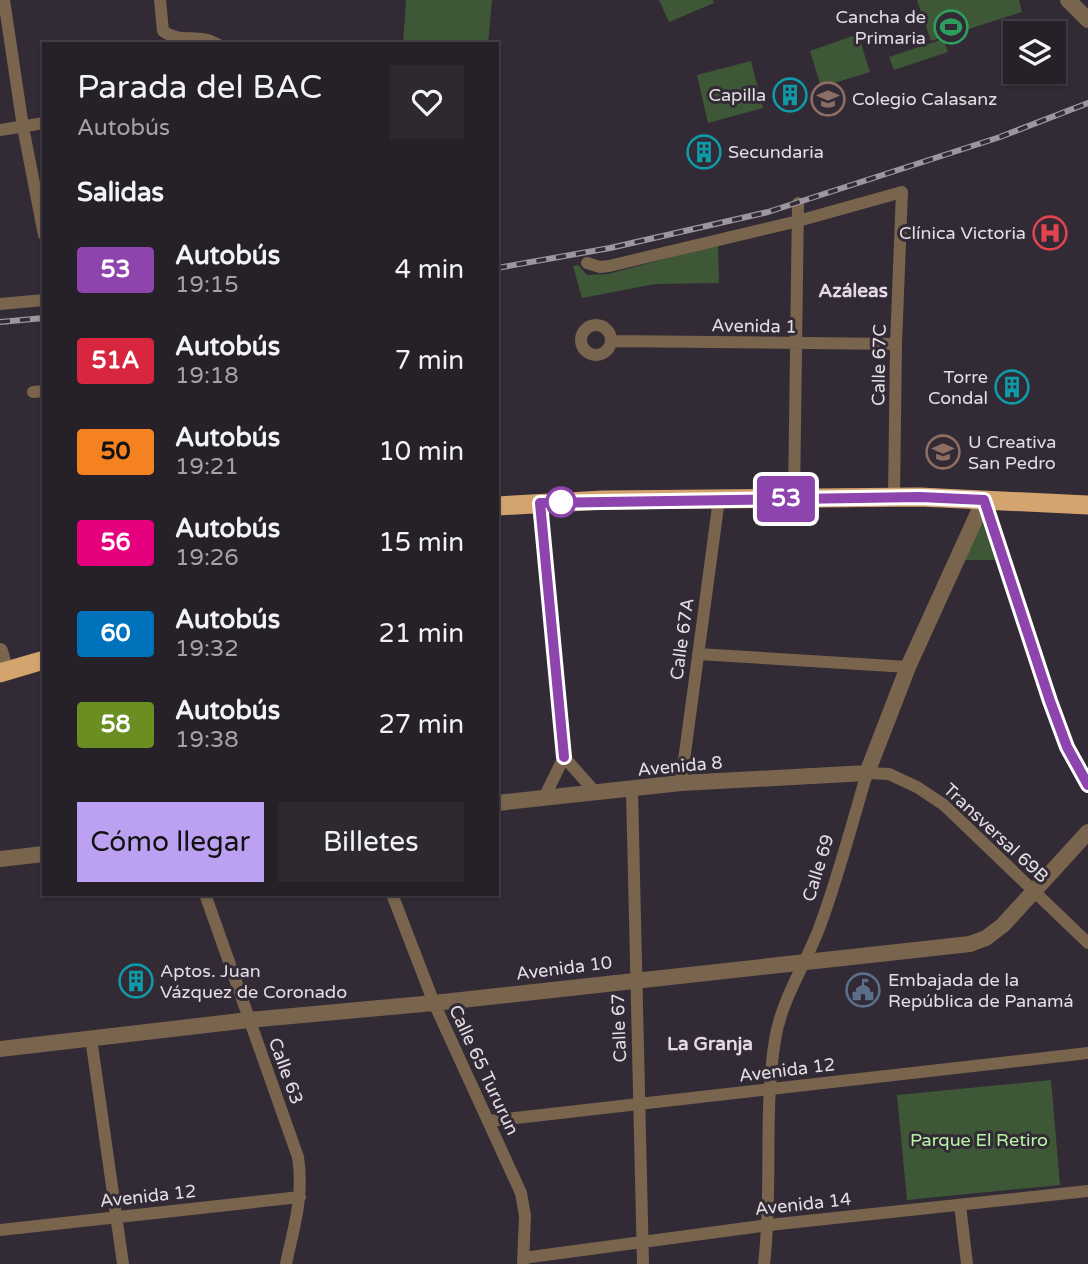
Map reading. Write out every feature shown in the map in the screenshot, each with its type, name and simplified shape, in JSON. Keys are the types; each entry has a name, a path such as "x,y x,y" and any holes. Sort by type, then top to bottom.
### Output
{"highway":[{"path":"499,506 794,498 984,500 1088,505"},
{"path":"3,673 42,661"}],"street":[{"path":"4,0 23,127 42,225"},
{"path":"160,0 163,31 172,37 210,39 214,42"},
{"path":"1068,0 1088,20"},
{"path":"0,130 42,123"},
{"name":"Calle 67C","path":"798,221 902,192 894,498"},
{"path":"794,498 798,203"},
{"path":"587,263 600,267 609,266 798,221"},
{"path":"0,304 42,300"},
{"name":"Avenida 1","path":"611,341 896,344"},
{"name":"Calle 67A","path":"681,783 719,499"},
{"path":"984,500 1050,701 1067,747 1088,786"},
{"name":"Calle 69","path":"764,1264 769,1225 769,1089 775,1038 782,1013 821,924 867,773 908,667 984,500"},
{"path":"540,503 564,757 544,798"},
{"path":"0,651 3,673"},
{"path":"698,654 908,667"},
{"path":"564,757 596,793"},
{"name":"Avenida 8","path":"499,803 681,783 867,773"},
{"name":"Transversal 69B","path":"867,773 889,774 917,787 944,805 1088,943"},
{"name":"Calle 67","path":"632,790 643,1264"},
{"name":"Avenida 10","path":"0,1049 970,944 986,938 1003,925 1088,832"},
{"path":"0,859 42,854"},
{"name":"Calle 63","path":"206,896 298,1157 302,1182 285,1264"},
{"name":"Calle 65 Tururun","path":"393,896 434,1003 525,1206 523,1261"},
{"path":"91,1038 123,1264"},
{"name":"Avenida 12","path":"489,1121 1088,1053"},
{"name":"Avenida 14","path":"523,1261 642,1241 769,1225 1088,1191"},
{"name":"Avenida 12","path":"0,1230 300,1197"},
{"path":"960,1205 967,1264"}],"green space":[{"path":"406,0 492,0 488,42 403,42"},
{"path":"659,0 713,0 714,3 669,22"},
{"name":"Cancha de Primaria","path":"917,0 1019,0 1022,12 931,41"},
{"path":"858,34 870,72 821,87 810,51"},
{"path":"943,39 948,52 894,70 889,57"},
{"path":"751,61 763,108 708,123 697,75"},
{"path":"718,245 719,283 655,284 582,298 573,266 578,265 587,275 608,274"},
{"path":"981,516 995,560 961,560"},
{"name":"Parque El Retiro","path":"1051,1080 1060,1185 907,1200 897,1095"}],"railway":[{"path":"499,268 610,248 768,212 1000,137 1088,103"},
{"path":"0,322 42,318"}],"bus line":[{"name":"53","path":"564,757 540,503 920,497 984,500 1050,701 1076,767 1088,785"}],"place":[{"name":"Cancha de Primaria","path":"951,27"},
{"name":"Capilla","path":"790,95"},
{"name":"Colegio Calasanz","path":"828,99"},
{"name":"Secundaria","path":"704,152"},
{"name":"Clínica Victoria","path":"1050,233"},
{"name":"Torre Condal","path":"1012,387"},
{"name":"U Creativa San Pedro","path":"943,452"},
{"name":"Aptos. Juan Vázquez de Coronado","path":"136,981"},
{"name":"Embajada de la República de Panamá","path":"863,990"}],"district":[{"name":"Azáleas","path":"853,290"},
{"name":"La Granja","path":"710,1043"}]}
